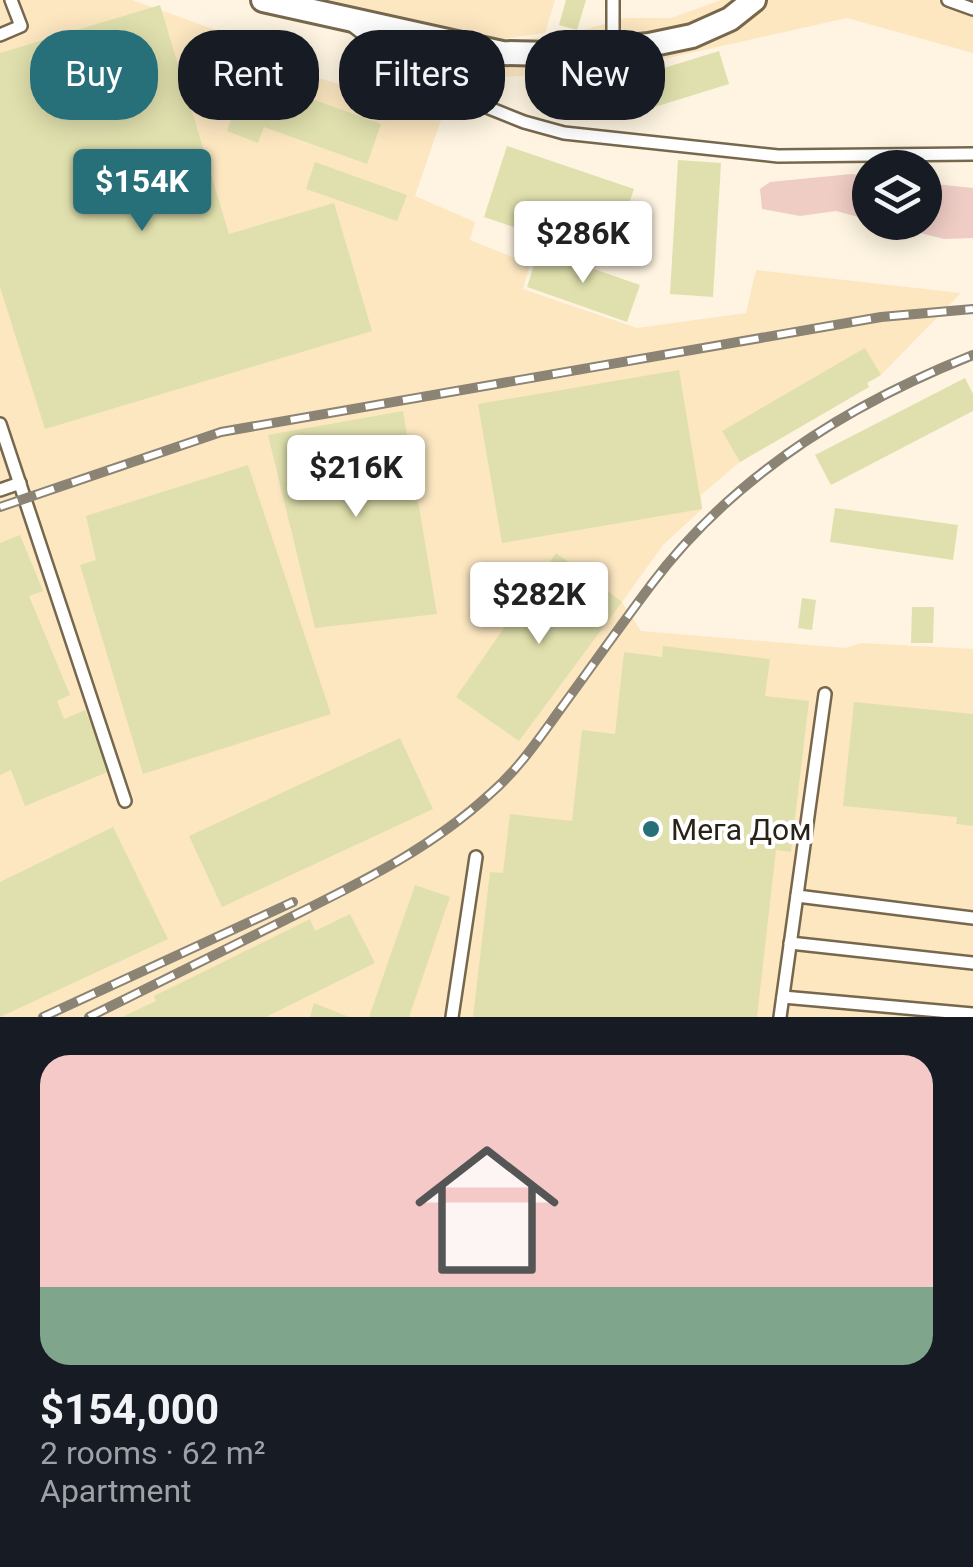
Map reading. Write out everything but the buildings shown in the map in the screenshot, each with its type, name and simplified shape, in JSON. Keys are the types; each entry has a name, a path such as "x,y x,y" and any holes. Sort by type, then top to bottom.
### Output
{"street":[{"path":"263,0 502,53 525,53"},
{"path":"665,41 692,36 730,19 754,0"}],"lane":[{"path":"0,35 21,26 11,0"},
{"path":"613,30 614,0"},
{"path":"948,0 973,10"},
{"path":"347,21 391,56 464,98 564,133 778,156 973,154"},
{"path":"0,424 125,801"},
{"path":"0,490 20,483"},
{"path":"780,1017 825,694"},
{"path":"452,1017 476,857"},
{"path":"797,896 973,918"},
{"path":"790,943 973,963"},
{"path":"783,997 973,1014"}],"shaded area":[{"path":"0,0 132,0 216,30 178,30 178,120 319,120 319,78 339,84 339,120 441,120 415,196 475,222 470,240 530,264 523,289 637,328 746,313 756,270 961,293 881,375 867,382 869,387 740,462 701,495 702,509 663,545 622,602 641,631 846,648 861,643 973,649 973,1017 0,1017"},
{"path":"328,0 555,0 546,30 525,30 525,36 505,39 505,30 463,30"},
{"path":"721,0 973,0 973,53 847,18 665,59 665,30 583,30 625,18 671,18"},
{"path":"525,40 525,75 505,77 508,42"},
{"path":"852,174 852,215 836,211 800,216 762,209 760,189 770,182"},
{"path":"942,185 973,188 973,238 944,239"}],"railway":[{"path":"0,507 221,432 881,317 973,309"},
{"path":"89,1017 340,893 443,832 490,794 520,763 651,585 718,510 796,448 838,421 882,396 973,355"},
{"path":"43,1017 293,902"}],"place":[{"name":"Мега Дом","path":"651,829"}]}
